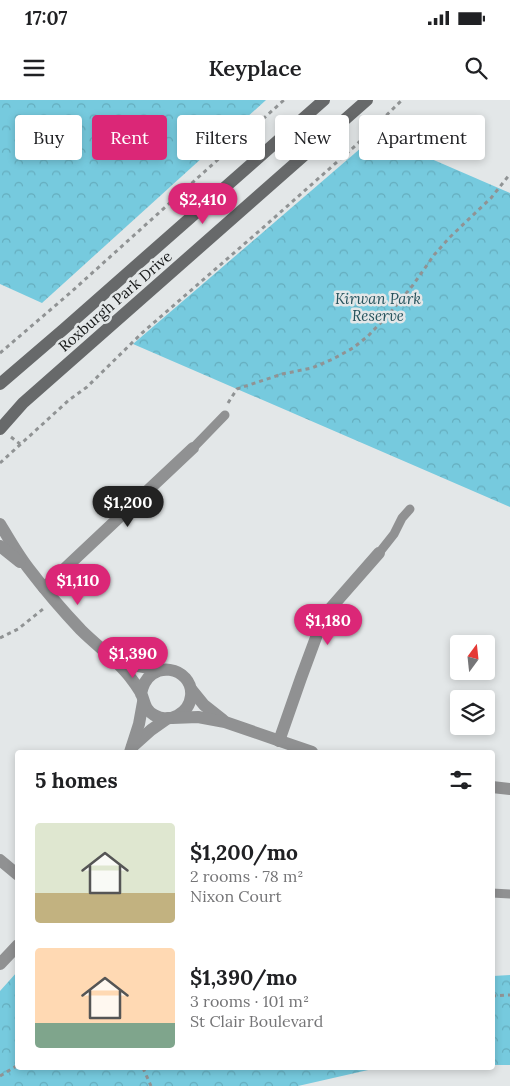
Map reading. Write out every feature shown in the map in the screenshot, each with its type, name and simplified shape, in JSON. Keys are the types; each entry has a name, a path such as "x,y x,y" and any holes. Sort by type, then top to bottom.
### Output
{"street":[{"name":"Roxburgh Park Drive","path":"0,384 324,100"},
{"name":"Roxburgh Park Drive","path":"0,429 23,403 367,100"},
{"path":"44,588 193,448"},
{"path":"0,524 28,568 44,588 82,630 113,658 130,677 147,709 153,714 160,718 198,717 225,722 306,750"},
{"path":"0,546 28,568"},
{"path":"279,741 318,632 330,610 379,553"},
{"path":"113,658 138,666 161,670"},
{"path":"131,750 139,724 143,686 153,673 161,670 169,669 183,676 204,705 225,722"},
{"path":"131,750 151,730 185,710 189,704 191,689"},
{"path":"495,787 510,789"},
{"path":"0,860 15,872"},
{"path":"0,964 15,948"}],"lane":[{"path":"193,448 225,416"},
{"path":"379,553 410,509"},
{"path":"495,893 510,894"}],"path":[{"path":"0,353 70,293 284,100"},
{"path":"0,463 69,400 87,387 142,333 355,146 402,100"},
{"path":"225,416 228,403 236,389 282,374 312,368 353,348 368,336 413,285 434,255 491,198 510,174"},
{"path":"0,638 18,629 54,599"},
{"path":"495,996 510,995"},
{"path":"0,1076 15,1067"},
{"path":"144,1070 152,1086"}],"green space":[{"path":"0,100 266,100 249,115 177,115 177,160 200,160 42,303 0,284"},
{"name":"Kirwan Park Reserve","path":"359,150 359,160 434,160 510,193 510,507 133,344"},
{"path":"15,974 15,1070 368,1070 298,1086 0,1086 0,991"},
{"path":"510,975 510,1065 495,1065 495,976"}]}
